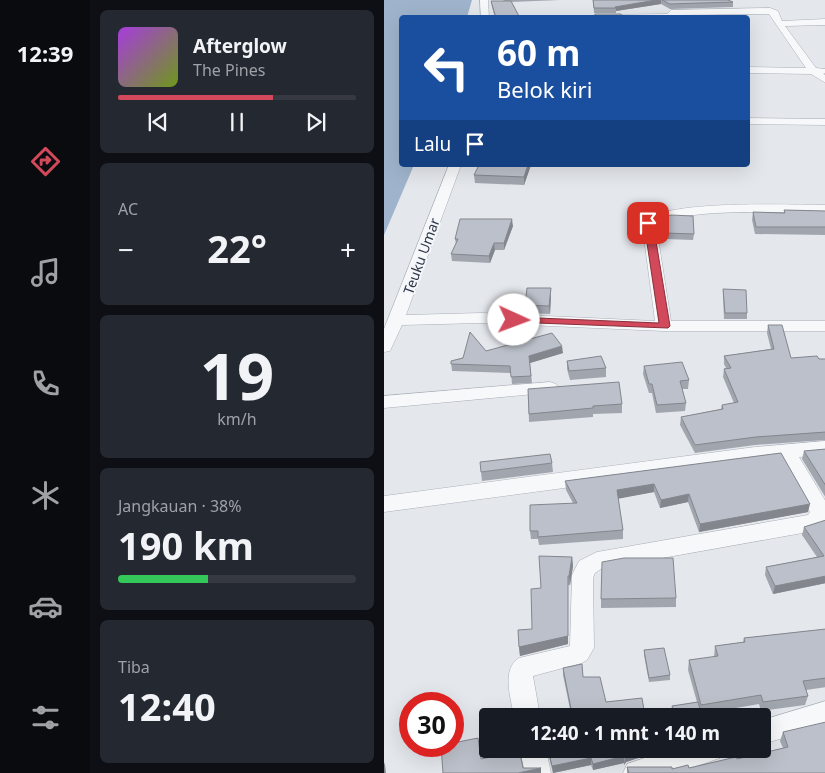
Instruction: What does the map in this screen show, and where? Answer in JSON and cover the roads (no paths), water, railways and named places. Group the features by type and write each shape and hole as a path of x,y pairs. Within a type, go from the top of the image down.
{"street":[{"path":"484,0 485,15"},
{"path":"640,15 772,12 779,24 805,56 813,70 825,80"},
{"path":"779,24 825,22"},
{"path":"750,70 825,70"},
{"path":"750,121 825,122"},
{"name":"Teuku Umar","path":"384,347 397,320 454,167"},
{"path":"664,326 648,223 651,220 659,216 714,210 825,209"},
{"path":"397,320 481,318 664,326 825,326"},
{"path":"384,402 568,387"},
{"path":"384,504 786,451 825,448"},
{"path":"526,708 520,677 523,669 528,666 574,656 582,648 582,578 584,570 588,565 597,561 808,524 818,518 821,513 786,451"},
{"path":"771,730 825,713"},
{"path":"535,758 538,773"},
{"path":"636,773 683,758"}],"water":[{"path":"384,0 472,0 468,15 399,15 399,167 413,167 384,235"}]}
